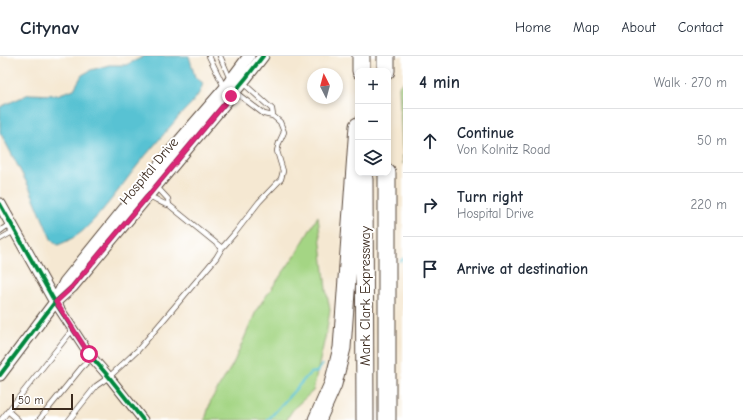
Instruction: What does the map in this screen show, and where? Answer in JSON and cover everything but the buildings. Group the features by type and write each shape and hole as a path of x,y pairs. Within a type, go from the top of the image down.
{"highway":[{"path":"362,56 362,68"},
{"path":"386,56 386,68"},
{"path":"317,420 333,384 342,348 357,140"},
{"name":"Mark Clark Expressway","path":"364,176 366,270 365,420"},
{"name":"Mark Clark Expressway","path":"387,176 387,420"}],"street":[{"name":"Hospital Drive","path":"1,371 56,302 72,287 147,197 234,87 249,56"},
{"name":"Hospital Drive","path":"56,302 65,282 180,140 234,87 262,56"},
{"path":"0,204 56,302 92,358 143,420"}],"lane":[{"path":"69,420 96,386 109,377 138,350 216,258 258,202 281,179 283,171 277,151 284,132 280,122 273,116 264,114 234,87 209,56"},
{"path":"220,56 234,87 272,109 273,116"},
{"path":"156,186 168,199 169,205"},
{"path":"147,197 153,197 162,204 169,205 222,248"},
{"path":"0,231 13,227"},
{"path":"0,239 13,227"},
{"path":"1,420 73,329"},
{"path":"40,420 82,367 92,358"},
{"path":"8,412 18,420"}],"green space":[{"path":"403,82 403,164 399,86"},
{"path":"318,216 326,289 330,310 313,391 294,408 286,420 205,420 211,400 233,364 257,309 296,254"}],"water":[{"path":"145,56 189,56 195,77 203,83 201,89 195,99 143,158 93,221 76,236 58,245 51,239 30,189 0,132 0,107 29,94 57,95 74,89 82,75 91,70 109,65 126,65"}],"waterway":[{"path":"268,420 310,373 317,372 322,365"}],"cycle path":[{"path":"0,375 55,302 72,287 263,56"},
{"path":"0,204 55,302 89,354 143,420"}],"route":[{"path":"89,354 56,302 72,287 231,96"}]}
